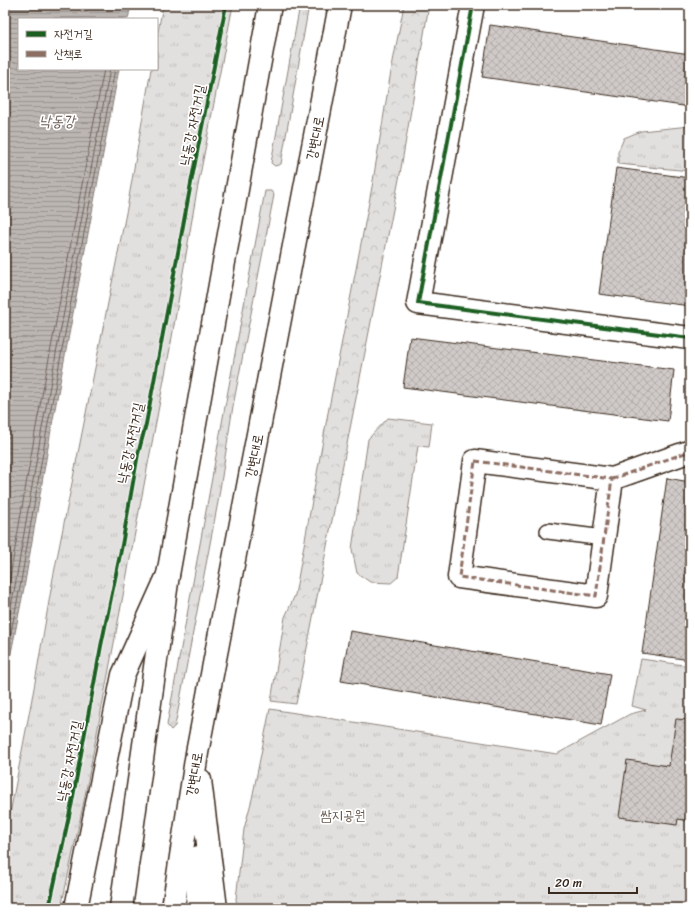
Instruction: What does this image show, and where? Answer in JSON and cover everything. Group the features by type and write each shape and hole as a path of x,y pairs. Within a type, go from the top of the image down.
{"main road":[{"path":"120,908 168,575 270,5"},
{"name":"강변대로","path":"173,908 197,754 340,5"},
{"path":"473,5 418,304 690,338"},
{"path":"612,479 596,596 459,577 475,461 612,479 690,452"},
{"path":"76,908 123,675 168,575"},
{"path":"197,754 199,872 197,908"},
{"path":"197,754 216,908"}],"lane":[{"path":"548,531 604,538"}],"green space":[{"path":"163,5 233,5 196,196 171,343 84,801 61,908 5,908 5,840 53,578 128,203 151,70 158,70 158,32"},
{"path":"300,5 309,5 281,164 275,166 271,163"},
{"path":"404,5 429,5 400,174 296,704 271,701 285,617 295,595 327,418 372,187 390,77"},
{"path":"690,126 690,171 618,164 618,152 624,138 641,131"},
{"path":"265,191 271,191 274,195 233,406 218,502 175,726 171,730 167,725"},
{"path":"388,418 432,423 429,447 418,446 398,577 391,583 370,582 357,573 352,549 368,439"},
{"name":"쌈지공원","path":"641,659 690,666 690,908 237,908 236,899 244,829 252,799 270,709 557,754 630,714 646,710 632,706"}],"water":[{"name":"낙동강","path":"5,5 131,5 128,18 18,18 18,70 119,70 51,430 24,588 5,683"}],"building":[{"path":"490,25 690,54 690,107 482,77"},
{"path":"616,168 690,178 690,306 599,294"},
{"path":"410,337 674,370 668,421 403,387"},
{"path":"667,478 690,482 690,660 642,653"},
{"path":"350,631 610,674 601,725 341,681"},
{"path":"676,719 690,720 690,821 678,819 677,825 619,817 627,760 669,766"}],"marked path":[{"path":"612,479 690,452"},
{"path":"475,461 612,479 596,596 459,577 475,461"}],"cycle path":[{"name":"낙동강 자전거길","path":"49,908 72,802 101,646 122,545 138,454 146,424 226,5"},
{"path":"473,5 418,303 690,338"}]}
